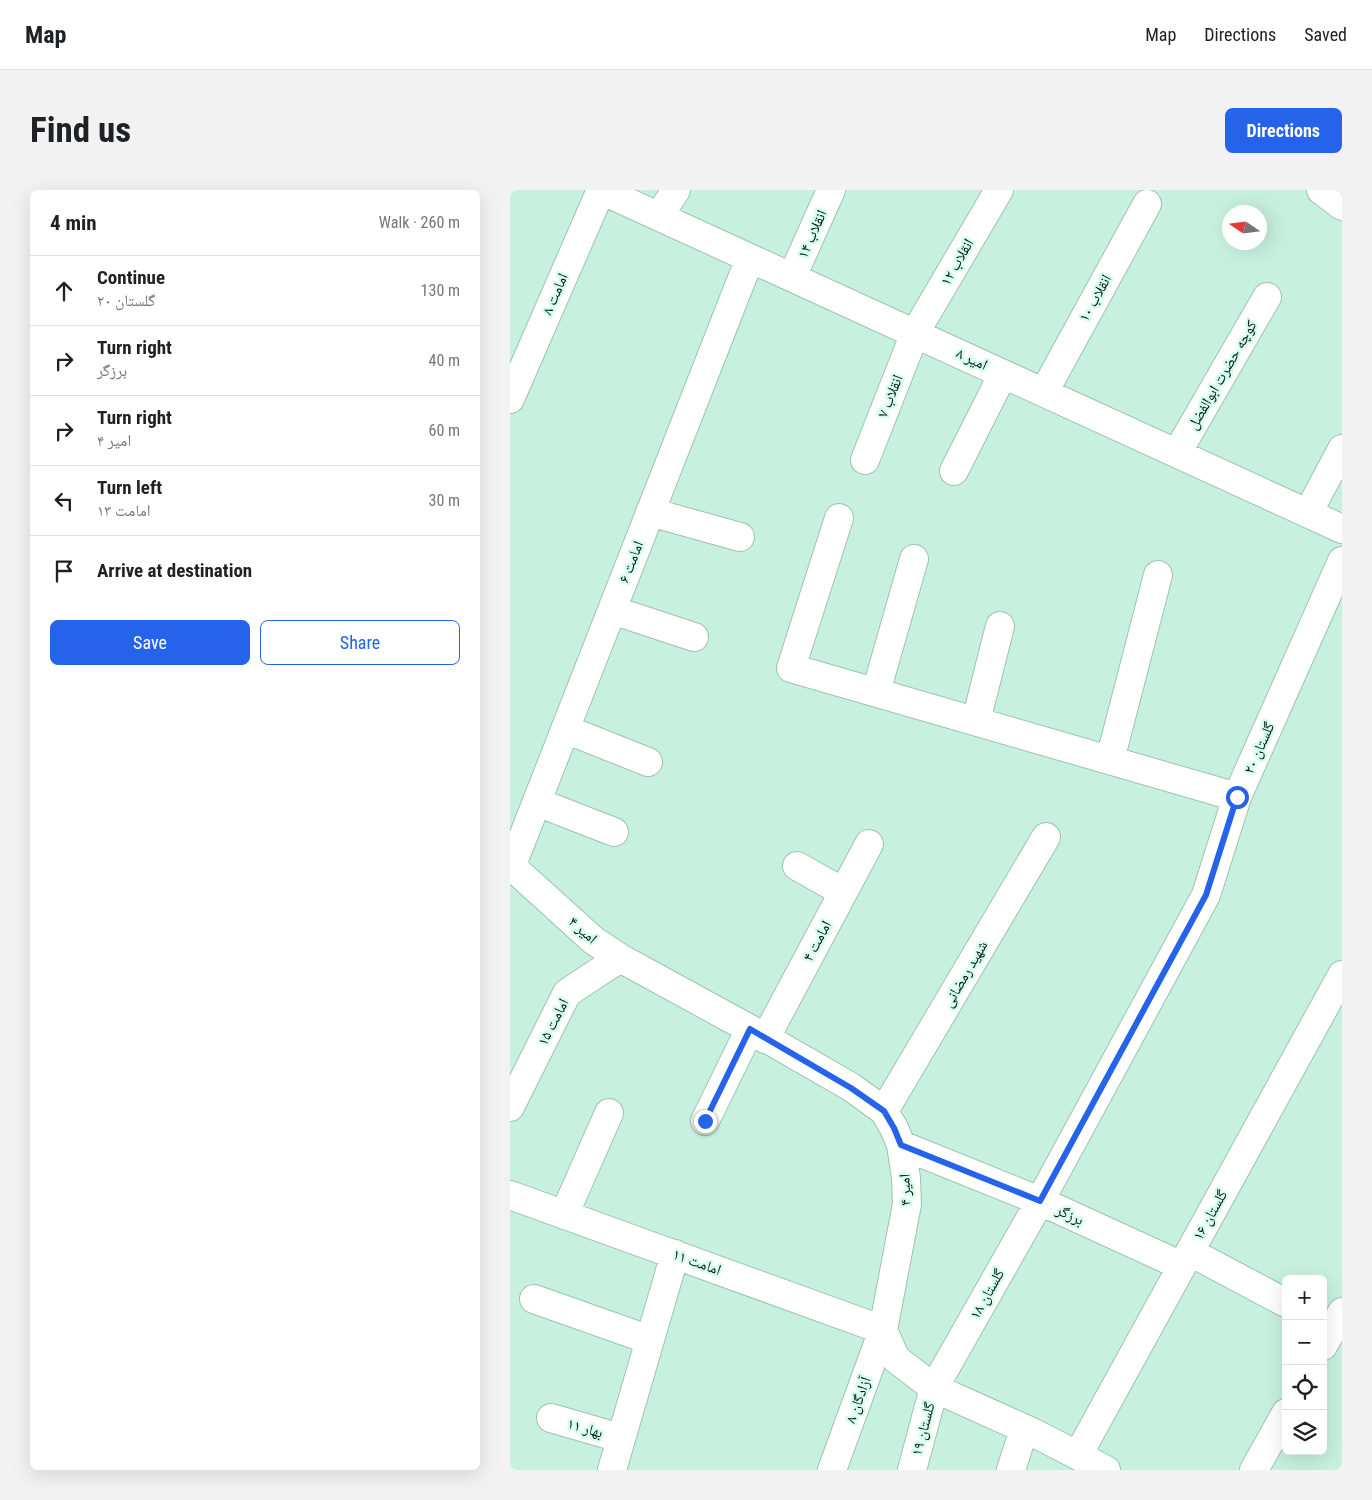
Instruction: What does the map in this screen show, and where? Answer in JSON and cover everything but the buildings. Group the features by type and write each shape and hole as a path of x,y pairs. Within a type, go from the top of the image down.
{"street":[{"name":"امیر ۸","path":"601,190 1342,529"},
{"name":"امامت ۸","path":"510,399 601,190"},
{"path":"660,216 676,190"},
{"name":"انقلاب ۱۴","path":"792,277 831,190"},
{"name":"انقلاب ۱۲","path":"915,333 998,190"},
{"path":"1321,190 1342,206"},
{"name":"انقلاب ۱۰","path":"1044,392 1147,204"},
{"name":"امامت ۶","path":"510,867 750,258"},
{"name":"کوچه حضرت ابوالفضل","path":"1177,454 1267,297"},
{"name":"انقلاب ۷","path":"865,460 915,333"},
{"path":"954,470 1003,374"},
{"path":"1308,513 1342,449"},
{"path":"650,512 740,537"},
{"path":"839,518 791,668 1237,797"},
{"path":"876,692 914,559"},
{"name":"گلستان ۲۰","path":"1040,1201 1206,895 1237,797 1342,561"},
{"path":"1110,760 1158,575"},
{"path":"612,610 694,637"},
{"path":"976,721 1000,626"},
{"path":"565,729 648,762"},
{"path":"537,802 614,832"},
{"name":"شهید رمضانی","path":"884,1111 1046,837"},
{"name":"امامت ۴","path":"705,1121 843,892 869,844"},
{"path":"797,866 843,892"},
{"name":"امیر ۴","path":"510,867 593,940 620,958 851,1088 884,1111 901,1145 906,1178 907,1204 883,1330"},
{"name":"امامت ۱۵","path":"510,1107 567,993 620,958"},
{"name":"گلستان ۱۶","path":"1078,1456 1342,975"},
{"path":"564,1215 609,1113"},
{"name":"برزگر","path":"901,1145 1186,1259 1282,1302"},
{"name":"امامت ۱۱","path":"510,1195 883,1330"},
{"name":"گلستان ۱۸","path":"934,1388 1040,1201"},
{"path":"612,1470 675,1254"},
{"path":"534,1300 650,1340"},
{"path":"883,1330 896,1360 934,1388 1024,1429 1106,1470"},
{"name":"آزادگان ۸","path":"832,1470 883,1330"},
{"name":"گلستان ۱۹","path":"912,1470 934,1388"},
{"name":"بهار ۱۱","path":"551,1418 620,1438"},
{"path":"1254,1470 1282,1420"},
{"path":"1011,1470 1024,1429"}],"route":[{"path":"705,1121 750,1029 764,1039 851,1088 884,1111 901,1145 1040,1201 1206,895 1237,797"}]}
